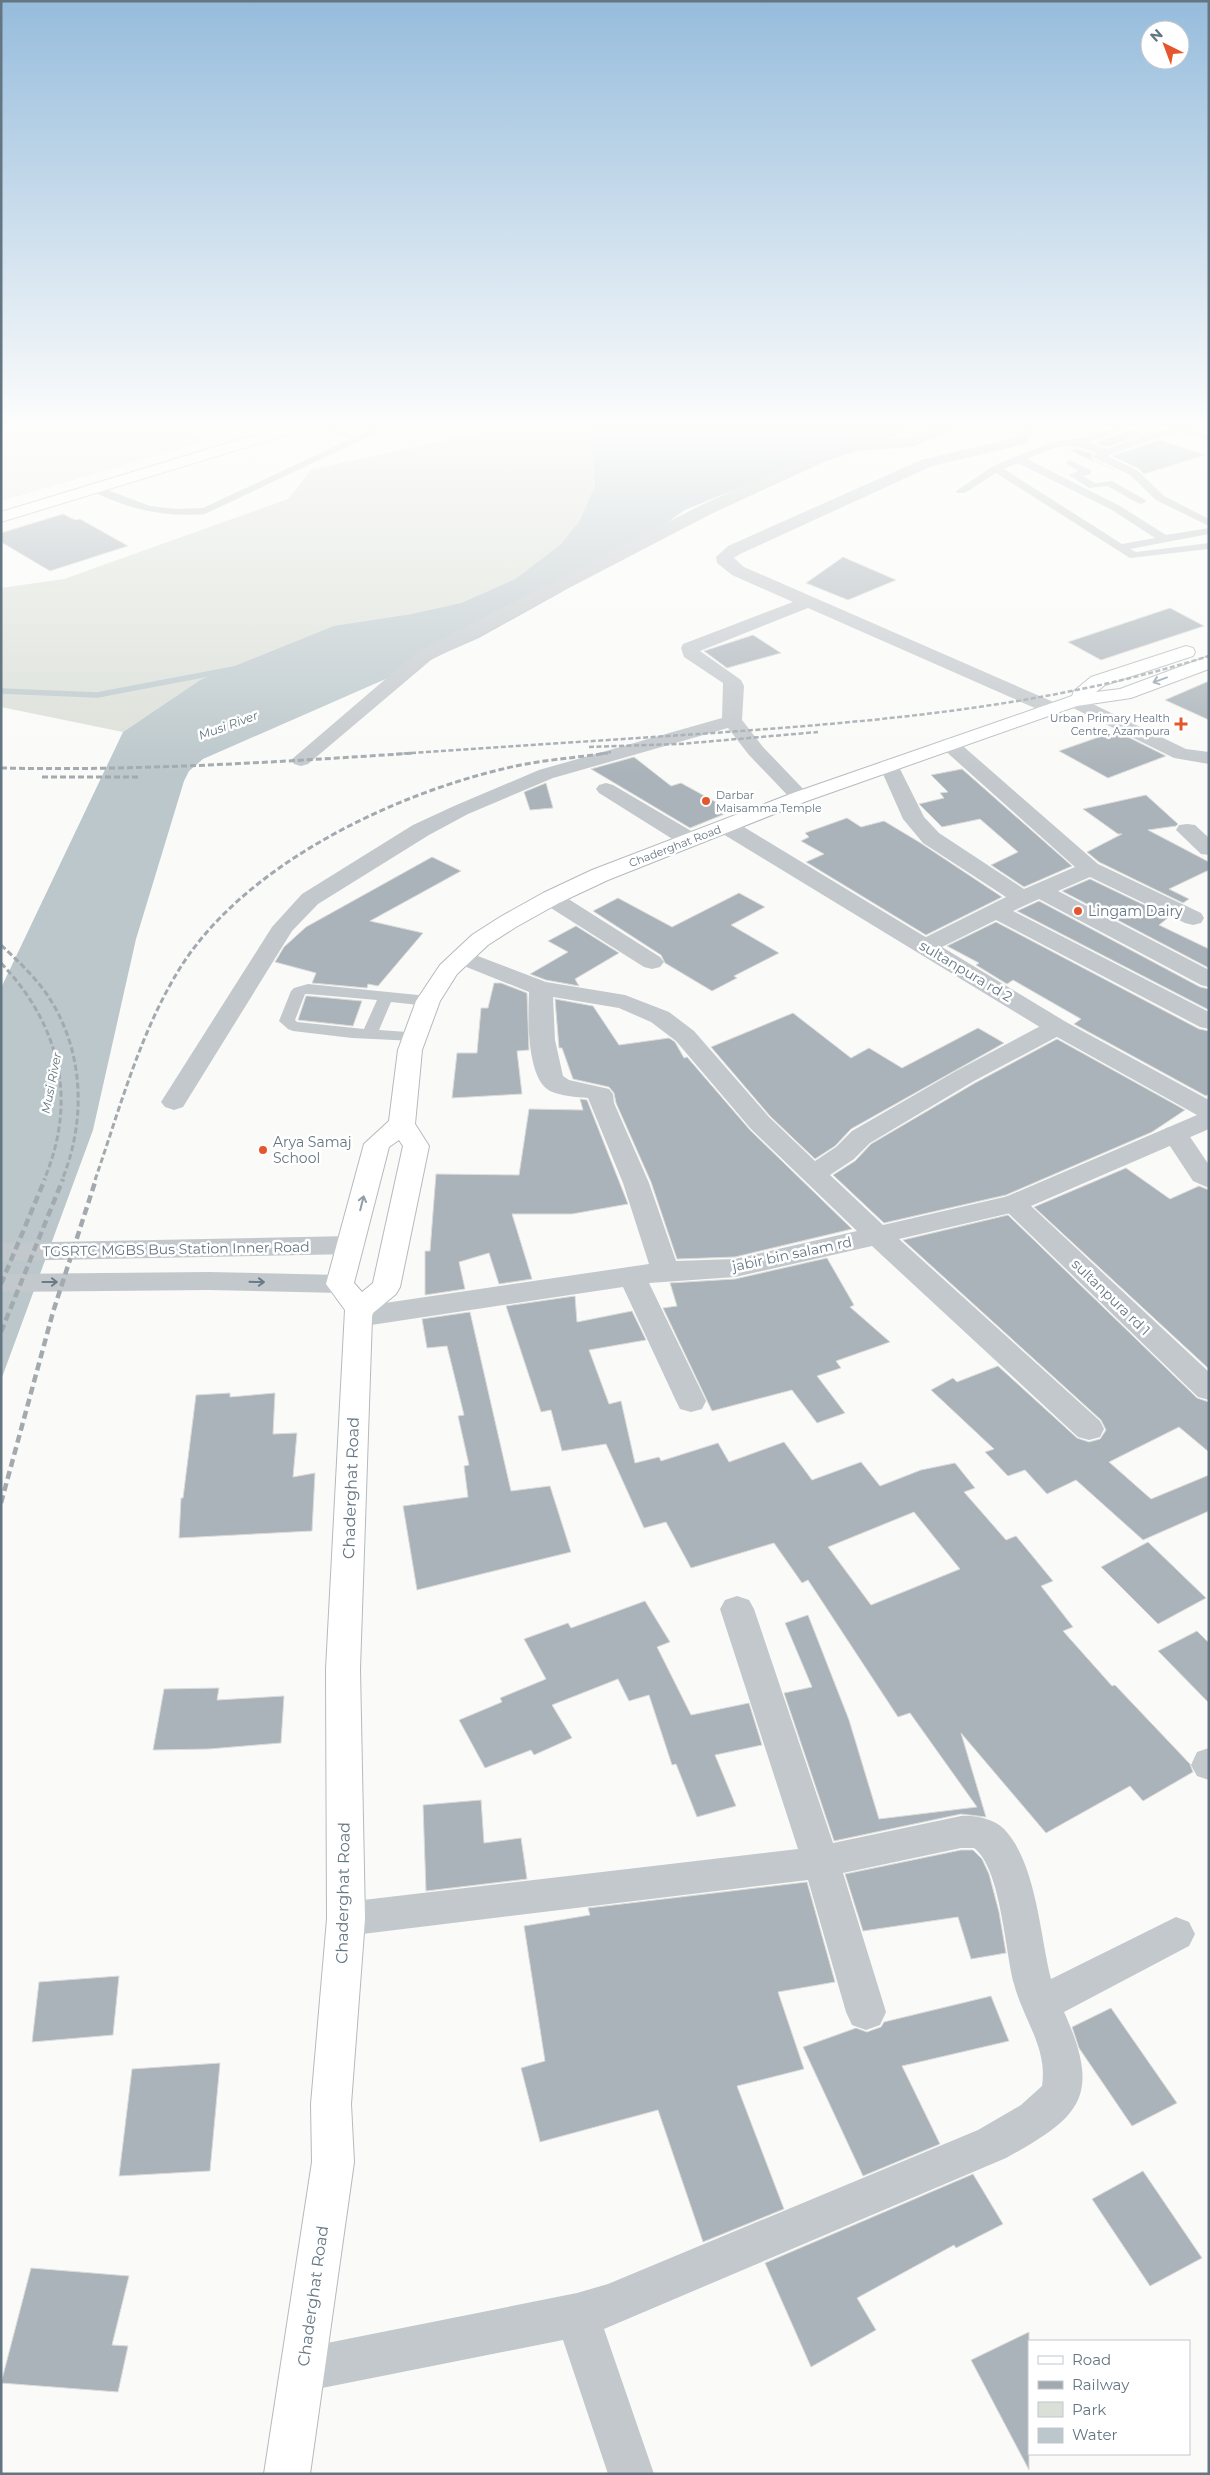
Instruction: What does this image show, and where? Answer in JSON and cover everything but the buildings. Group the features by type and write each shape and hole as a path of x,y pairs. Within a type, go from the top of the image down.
{"main road":[{"name":"Chaderghat Road","path":"1074,701 1098,681 1209,644"},
{"name":"Chaderghat Road","path":"287,2474 333,2162 332,2104 346,1920 343,1669 353,1303 352,1245 377,1144 402,1124 410,1050 428,1001 448,970 480,940 551,898 600,875 800,797 888,765 1074,701 1124,694 1209,662"},
{"path":"353,1303 386,1288 416,1146 402,1124"}],"street":[{"path":"301,760 424,656 641,544"},
{"path":"748,544 734,550 725,557 726,563 738,571 1052,708"},
{"path":"800,797 756,751 732,721 734,686 731,680 691,653 690,648 706,640 808,602"},
{"path":"1074,701 1181,754 1209,758"},
{"path":"174,1102 283,927 310,899 421,830 461,810 546,774 732,721"},
{"path":"950,744 1090,869 1193,918"},
{"path":"888,765 914,819 931,838 1031,894 1209,980"},
{"path":"606,789 690,840"},
{"name":"sultanpura rd 2","path":"726,826 1057,1027 1209,1111"},
{"path":"1187,830 1209,849"},
{"path":"926,946 1031,894 1090,869"},
{"path":"551,898 652,962"},
{"path":"996,911 1205,1014"},
{"path":"462,957 541,988 625,1002 660,1017 685,1036 760,1123 815,1173 877,1235 1089,1429"},
{"path":"541,988 540,1023 550,1075 557,1085 600,1094 601,1103 636,1182 665,1272"},
{"path":"815,1173 845,1152 861,1137 965,1076 1057,1027"},
{"name":"jabir bin salam rd","path":"353,1303 632,1277 665,1272 735,1268 1013,1204 1209,1119"},
{"path":"1175,1134 1202,1175 1209,1180"},
{"name":"sultanpura rd 1","path":"1013,1204 1209,1390"},
{"name":"TGSRTC MGBS Bus Station Inner Road","path":"1,1252 352,1245"},
{"path":"632,1277 691,1401"},
{"path":"1,1283 208,1281 353,1303"},
{"path":"737,1609 821,1862 866,2012"},
{"path":"302,2370 577,2316 608,2306 992,2144 1030,2123 1058,2098 1064,2074 1062,2057 1034,1987 1010,1874 993,1842 984,1834 972,1831 821,1862 346,1920"},
{"path":"1041,2004 1176,1934"},
{"path":"577,2316 631,2474"}],"lane":[{"path":"1115,544 1134,556 1209,546"},
{"path":"1121,547 1137,544"},
{"path":"415,1036 369,1034 293,1026 287,1021 299,991 308,989 428,1001"},
{"path":"369,1034 386,997"}],"green space":[{"path":"163,544 561,544 515,579 461,603 406,615 200,680 123,732 1,707 1,588 64,579"}],"water":[{"name":"Musi River","path":"561,544 638,544 560,593 479,638 203,759 189,771 184,781 136,939 93,1130 1,1380 1,988 123,732 200,680 334,626 406,615 461,603 515,579"}],"waterway":[{"path":"1,691 97,695 234,669"}],"railway":[{"path":"396,754 713,733 901,717 1025,700 1087,688 1209,656"},
{"path":"589,747 680,744 818,732"},
{"path":"603,754 611,752"},
{"path":"1,768 157,767 415,753"},
{"path":"603,754 608,753"},
{"path":"95,1180 131,1074 164,997 177,973 204,935 239,900 278,869 322,841 368,817 415,797 462,780 519,765 603,754"},
{"path":"42,777 140,777"},
{"path":"1,945 19,962 46,993 59,1014 74,1060 78,1084 78,1109 70,1157 62,1180"},
{"path":"1,963 21,987 37,1012 49,1038 57,1065 61,1093 60,1121 54,1150 44,1180"},
{"path":"1,1284 45,1179"},
{"path":"1,1332 63,1179"},
{"path":"1,1503 53,1312 96,1179"}],"place":[{"name":"Urban Primary Health Centre, Azampura","path":"1181,724"},
{"name":"Darbar Maisamma Temple","path":"706,801"},
{"name":"Lingam Dairy","path":"1078,911"},
{"name":"Arya Samaj School","path":"263,1150"}]}
